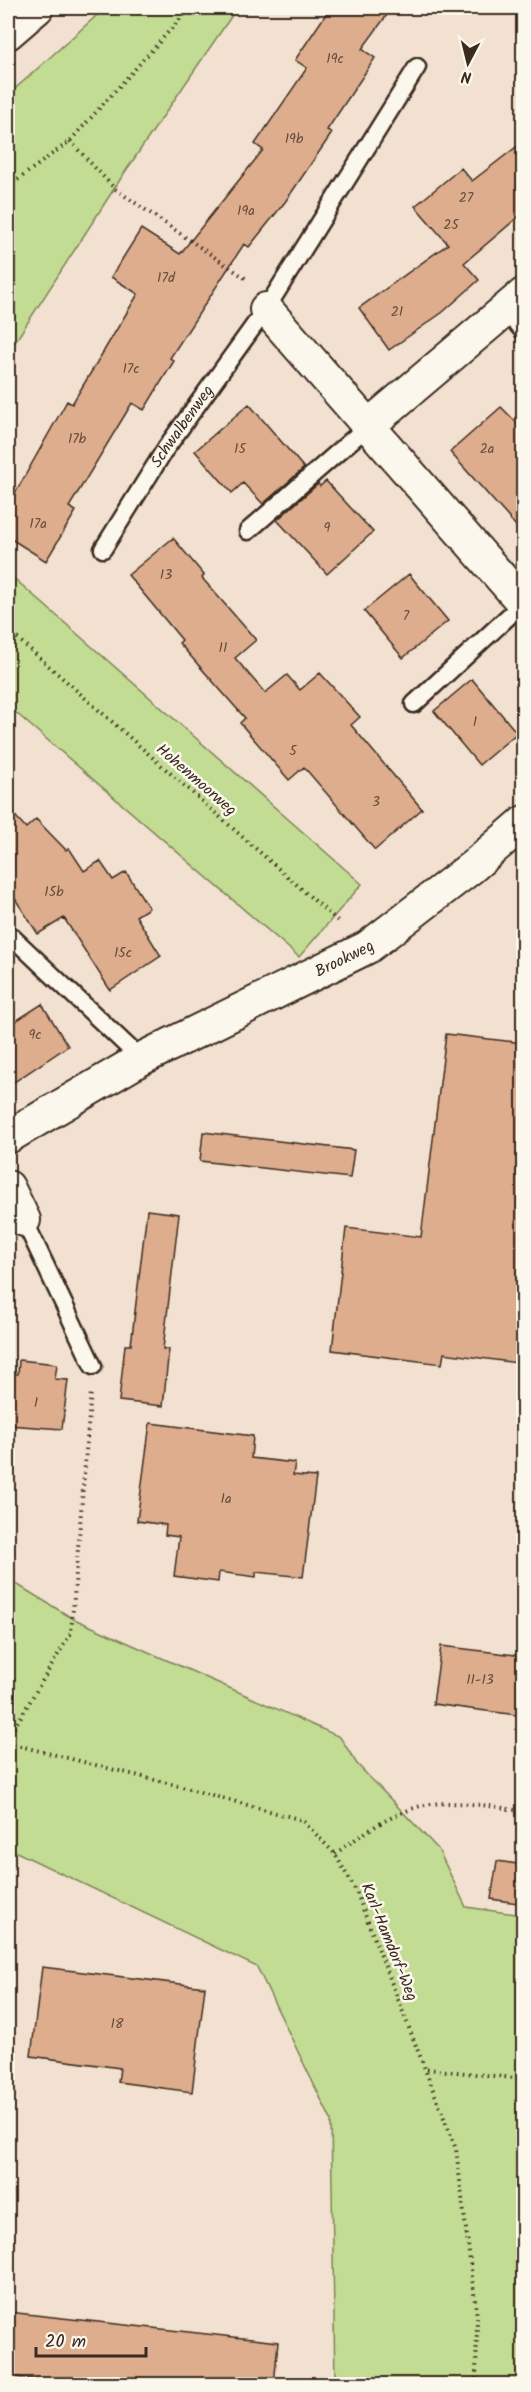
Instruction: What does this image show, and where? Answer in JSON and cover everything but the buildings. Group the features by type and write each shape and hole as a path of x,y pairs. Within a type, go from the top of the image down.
{"street":[{"path":"8,33 38,8"},
{"path":"270,303 368,426 523,604"},
{"path":"368,426 517,312"},
{"name":"Brookweg","path":"8,1137 141,1059 368,947 472,867 524,822"},
{"path":"8,1187 24,1220"}],"lane":[{"name":"Schwalbenweg","path":"104,549 166,448 270,303 417,67"},
{"path":"248,531 368,426"},
{"path":"414,704 523,604"},
{"path":"8,933 141,1059"},
{"path":"24,1220 93,1366"}],"path":[{"path":"8,187 70,141 190,8"},
{"path":"70,141 115,189 270,303"},
{"name":"Hohenmoorweg","path":"8,630 368,947"},
{"path":"8,1738 71,1633 93,1366"},
{"name":"Karl-Hamdorf-Weg","path":"8,1743 302,1820 336,1854 356,1892 428,2069 456,2149 477,2317 476,2385"},
{"path":"336,1854 372,1826 422,1805 448,1804 524,1812"},
{"path":"428,2069 524,2079"}],"green space":[{"path":"105,8 237,8 123,175 8,353 8,95"},
{"path":"8,573 362,884 299,957 8,706"},
{"path":"8,1579 72,1618 340,1737 357,1764 438,1849 466,1907 523,1915 523,2384 335,2384 331,2120 257,1967 8,1848"}]}
